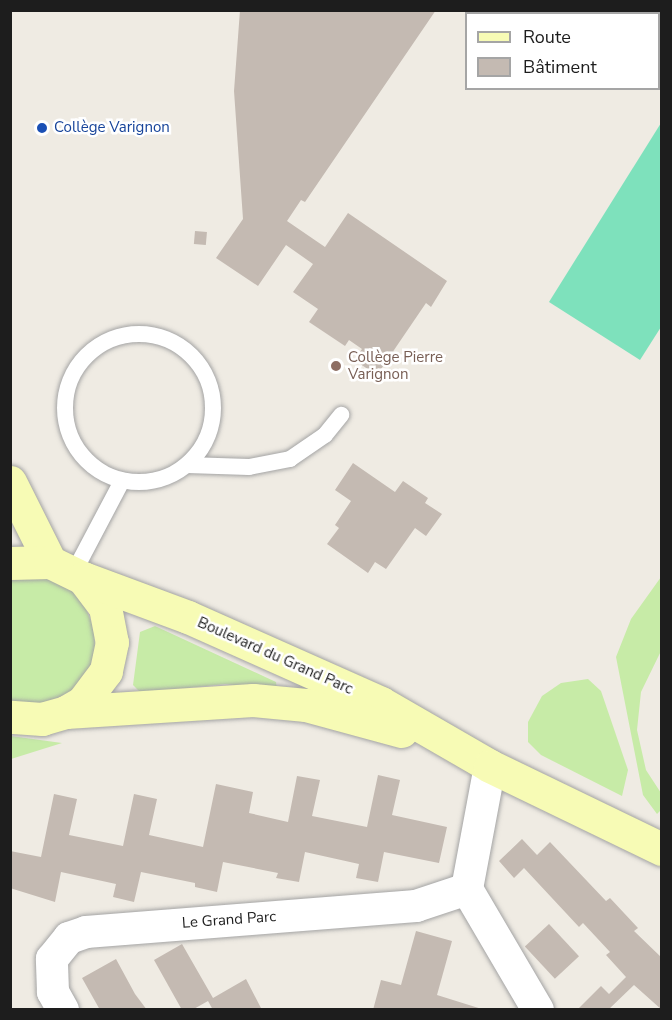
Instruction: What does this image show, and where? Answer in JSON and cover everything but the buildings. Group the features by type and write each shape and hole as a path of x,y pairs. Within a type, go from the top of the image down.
{"street":[{"path":"10,482 69,571 105,607 111,651 96,688 66,712"},
{"path":"10,563 69,571"},
{"name":"Boulevard du Grand Parc","path":"69,571 188,617 381,703 490,766 662,849"},
{"name":"Boulevard du Grand Parc","path":"10,717 42,719 66,712 221,700 279,702 351,716 460,750"},
{"path":"490,766 467,889 538,1010"},
{"name":"Le Grand Parc","path":"63,1010 53,992 52,959 69,938 86,932 416,906 467,889"}],"lane":[{"path":"147,334 171,341 190,355 205,375 212,399 211,423 203,446 188,465 156,481 122,481 99,471 81,454 69,433 64,408 68,383 81,362 99,345 122,336 147,334"},
{"path":"188,465 249,467 290,459 325,435 341,415"},
{"path":"69,571 122,481"}],"green space":[{"path":"661,123 661,327 640,360 549,302"},
{"path":"32,576 54,580 73,592 86,609 94,629 95,650 89,670 77,688 40,707 11,705 10,578"},
{"path":"661,577 661,651 641,692 637,730 646,770 661,793 661,810 657,814 643,795 616,657 631,619"},
{"path":"155,626 276,682 277,690 225,684 141,693 133,685 140,632"},
{"path":"588,679 601,691 628,770 622,796 541,755 528,742 528,722 542,696 561,683"},
{"path":"10,736 18,737 62,743 11,759"}],"place":[{"name":"Collège Varignon","path":"42,128"},
{"name":"Collège Pierre Varignon","path":"336,366"}]}
